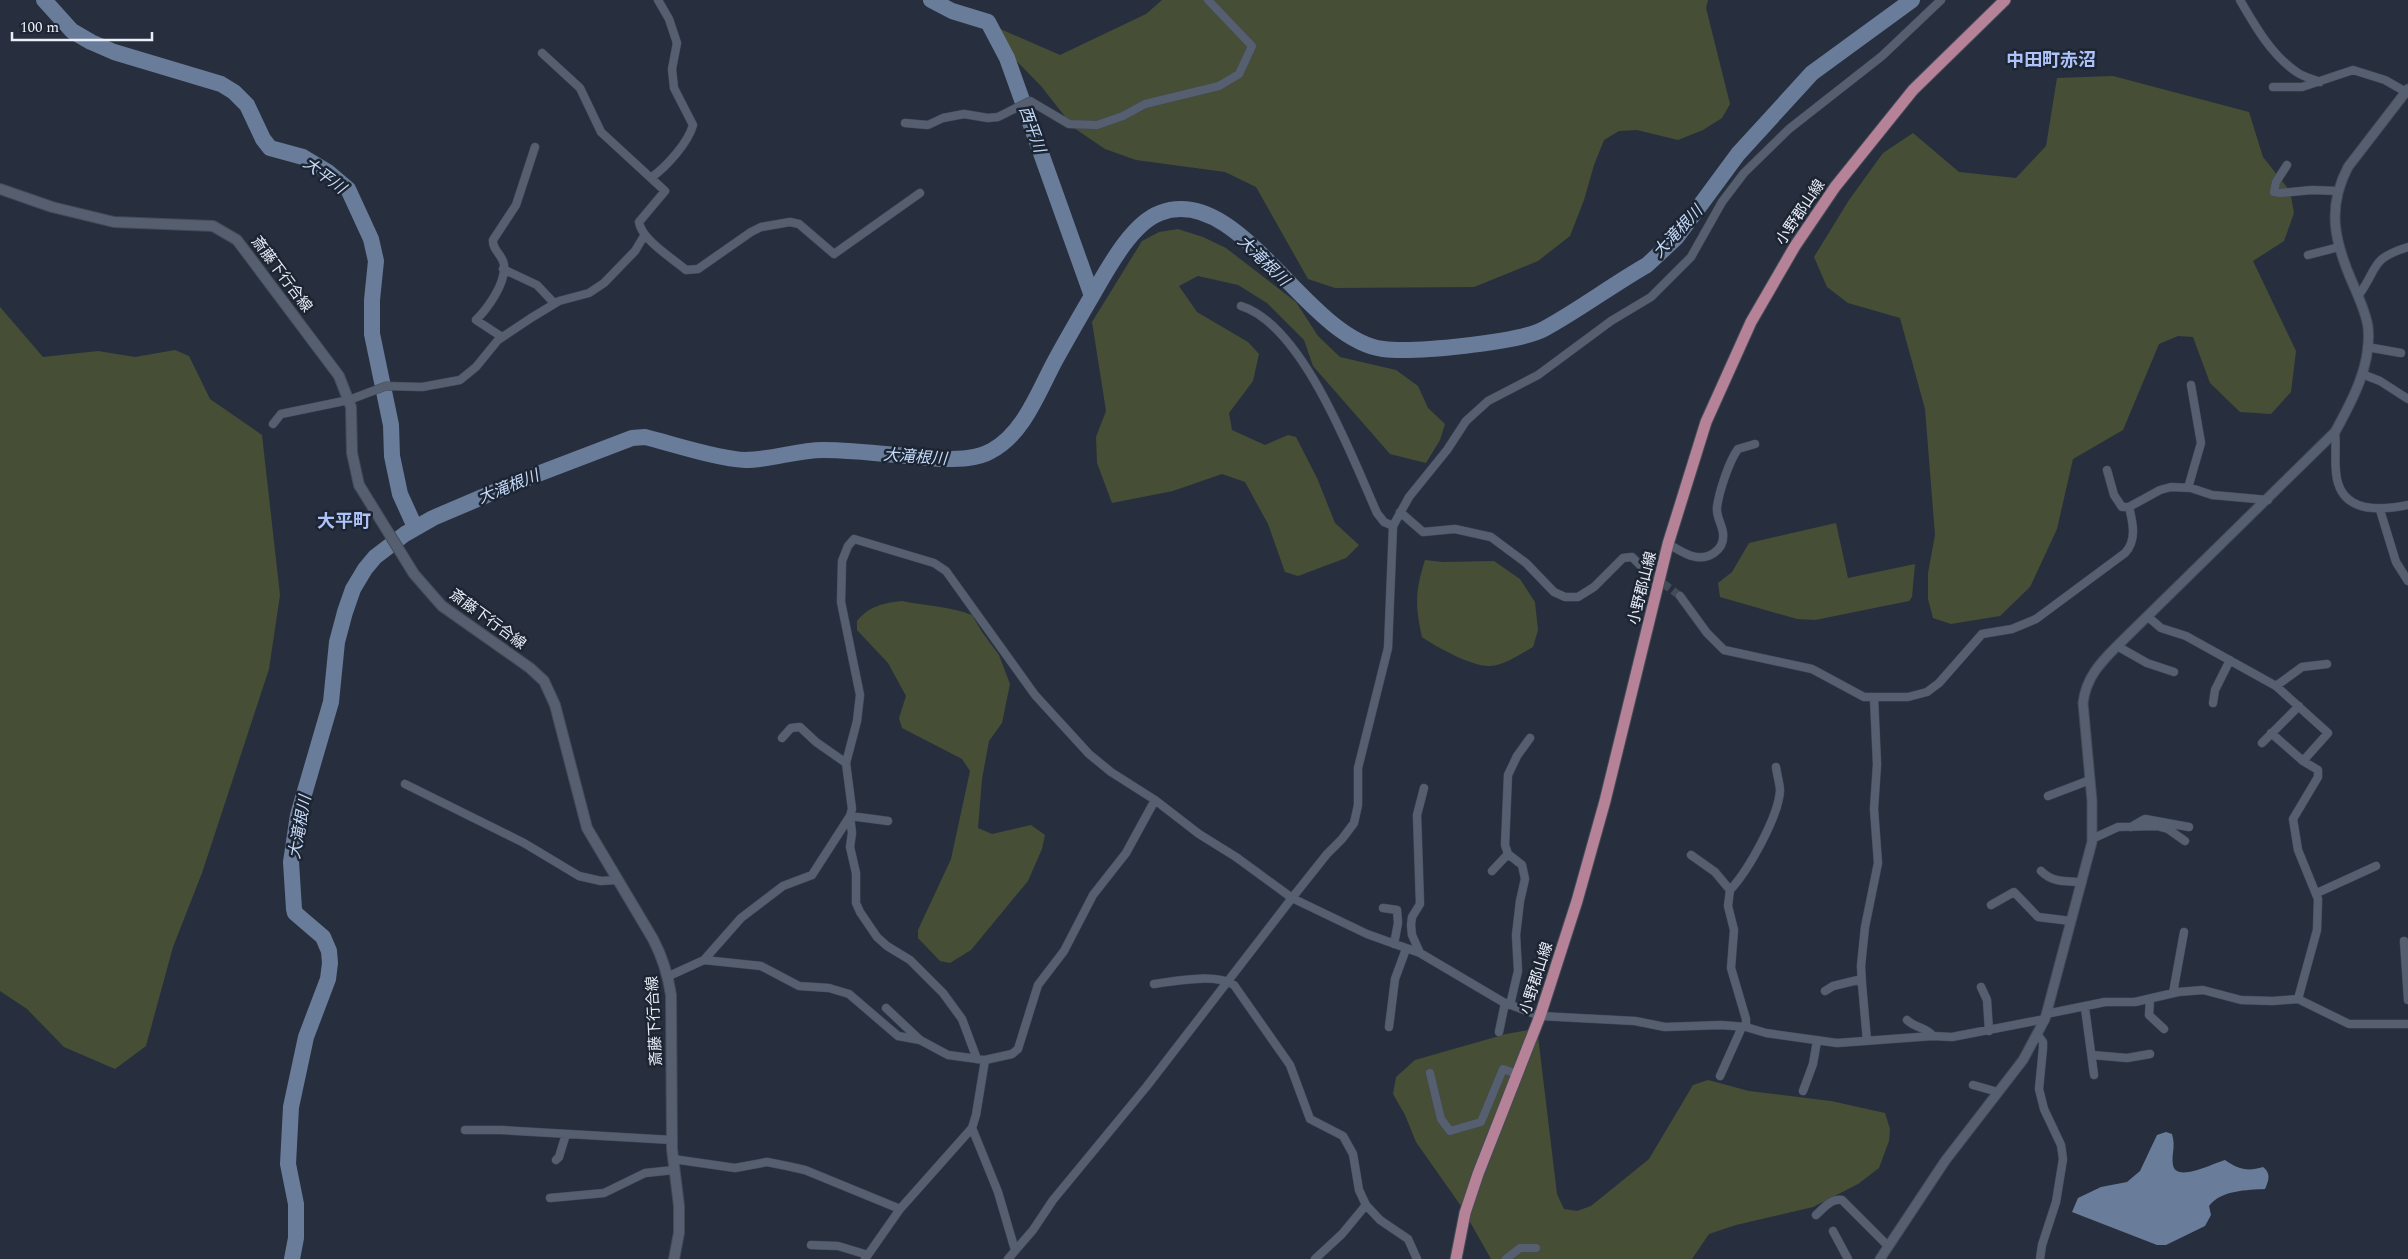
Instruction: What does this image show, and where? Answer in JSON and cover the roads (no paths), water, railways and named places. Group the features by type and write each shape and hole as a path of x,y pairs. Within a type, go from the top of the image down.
{"main road":[{"name":"小野郡山線","path":"1456,1259 1466,1213 1478,1174 1540,1016 1605,801 1668,544 1706,422 1752,322 1795,246 1835,187 1913,90 2005,0"},
{"name":"斎藤下行合線","path":"0,188 52,207 114,222 203,225 220,229 244,246 334,368 350,400 351,446 356,476 379,520 412,569 442,606 530,668 544,681 555,704 587,828 663,957 669,976 671,995 672,1140 679,1206 678,1258"}],"street":[{"path":"652,177 677,150 691,132 693,125 674,88 672,69 676,43 668,19 658,0"},
{"path":"905,123 928,125 943,118 964,114 988,118 998,117 1030,101 1069,124 1097,125 1123,116 1145,104 1219,86 1239,74 1252,46 1208,0"},
{"path":"1008,1259 1033,1230 1053,1200 1147,1086 1326,854 1342,840 1354,823 1358,805 1358,768 1388,648 1393,526 1400,512 1470,417 1501,392 1538,375 1610,320 1651,298 1691,257 1722,202 1748,168 1790,129 1882,56 1941,0"},
{"path":"2240,0 2270,46 2286,63 2298,74 2320,82"},
{"path":"542,53 580,88 601,132 665,191 639,222 644,236 686,270 698,269 751,232 762,227 790,222 799,224 834,254 920,193"},
{"path":"1880,1259 1946,1161 2038,1035 2046,1017 2092,839 2084,693 2093,672 2147,616 2268,500 2335,432 2362,374 2367,348 2368,328 2339,247 2334,216 2338,191 2348,167 2407,91 2385,80 2353,70 2302,87 2273,87"},
{"path":"502,337 476,320 485,310 499,284 504,264 494,248 493,240 516,205 535,147"},
{"path":"2286,165 2276,182 2274,192 2338,191"},
{"path":"273,424 281,414 350,400 386,386 422,388 460,380 476,367 502,337 554,303 589,294 604,283 635,251 644,236"},
{"path":"2308,255 2339,247"},
{"path":"2358,296 2366,285 2375,265 2383,257 2408,247"},
{"path":"503,269 536,285 554,303"},
{"path":"1241,306 1269,321 1286,339 1319,391 1349,448 1377,513 1384,522 1393,526"},
{"path":"2367,348 2401,353"},
{"path":"2362,374 2380,381 2408,399"},
{"path":"2188,488 2201,443 2191,385"},
{"path":"2335,432 2336,474 2340,489 2354,502 2380,510 2408,505"},
{"path":"1668,544 1693,557 1707,557 1721,547 1723,535 1717,508 1722,489 1735,453 1741,447 1755,444"},
{"path":"2107,470 2118,503 2122,507 2129,507 2166,487 2188,488 2212,495 2268,500"},
{"path":"1680,596 1707,633 1724,650 1812,669 1864,697 1908,697 1927,692 1939,683 1982,634 2020,627 2053,609 2128,550 2133,534 2129,507"},
{"path":"2380,510 2396,562 2404,571 2408,581"},
{"path":"1400,512 1423,532 1455,529 1491,537 1526,563 1554,592 1565,597 1578,597 1594,587 1623,558 1632,557 1644,569"},
{"path":"669,976 704,960 740,918 783,886 812,876 850,816 852,809 846,763 857,721 860,695 841,602 842,561 848,546 854,539 934,563 946,571 1035,695 1070,734 1111,772 1155,800 1199,834 1292,898 1394,944 1420,953 1507,1004 1540,1016 1635,1021 1665,1027 1720,1025 1744,1027 1837,1043 1933,1036 1952,1037 1989,1031 2105,1002 2150,1000 2173,993 2203,990 2241,1000 2298,1000 2349,1024 2408,1024"},
{"path":"2147,616 2161,628 2186,636 2276,686 2299,706 2328,733 2303,761"},
{"path":"2117,646 2146,663 2174,672"},
{"path":"2212,703 2215,690 2230,660"},
{"path":"2276,686 2302,667 2327,664"},
{"path":"1867,1041 1861,966 1865,927 1878,863 1874,809 1877,764 1874,698"},
{"path":"2262,742 2299,706"},
{"path":"782,738 791,728 795,726 800,727 816,742 846,763"},
{"path":"2271,733 2303,761 2318,770 2318,777 2298,807 2293,823 2298,850 2317,893 2319,915 2317,930 2298,1000"},
{"path":"1499,1032 1518,971 1516,935 1525,879 1522,866 1508,854 1505,845 1508,775 1517,756 1530,738"},
{"path":"1720,1076 1744,1027 1746,1019 1731,968 1734,930 1728,906 1730,890 1738,881 1760,845 1774,811 1780,789 1776,767"},
{"path":"2048,796 2090,780"},
{"path":"405,784 524,843 579,876 601,881 617,880"},
{"path":"1420,953 1412,936 1411,925 1412,918 1420,904 1417,815 1424,788"},
{"path":"886,1008 920,1040 948,1055 981,1059 1012,1054 1018,1049 1038,985 1064,951 1093,896 1126,853 1155,800"},
{"path":"850,816 888,821"},
{"path":"811,1245 826,1244 867,1257 900,1209 972,1128 976,1115 981,1059 962,1019 943,994 910,960 877,937 856,903 856,873 850,847 852,833 850,816"},
{"path":"2131,827 2145,820 2189,827"},
{"path":"2092,839 2118,826 2157,826 2177,834 2185,841"},
{"path":"1492,871 1508,854"},
{"path":"1691,855 1715,872 1730,890"},
{"path":"2317,893 2376,866"},
{"path":"2041,871 2049,879 2056,881 2082,882"},
{"path":"1991,904 2014,892 2038,917 2071,921"},
{"path":"1383,908 1397,910 1398,923 1394,944"},
{"path":"2173,993 2184,932"},
{"path":"2404,941 2408,1000"},
{"path":"1389,1027 1395,979 1406,948"},
{"path":"704,960 761,966 800,986 828,988 849,994 898,1036 920,1040"},
{"path":"1154,984 1194,979 1227,980 1242,994 1290,1065 1310,1119 1342,1136 1353,1154 1359,1190 1366,1205 1380,1220 1408,1239 1417,1259"},
{"path":"1825,992 1833,986 1858,980 1862,984"},
{"path":"1981,987 1987,1000 1989,1031"},
{"path":"2150,1000 2149,1015 2164,1029"},
{"path":"2085,1008 2094,1075"},
{"path":"1906,1020 1911,1025 1929,1030 1933,1036"},
{"path":"2038,1035 2044,1048 2039,1089 2041,1099 2061,1145 2063,1159 2058,1194 2042,1245 2040,1259"},
{"path":"1803,1091 1817,1041"},
{"path":"2092,1055 2127,1058 2150,1054"},
{"path":"1430,1073 1441,1119 1450,1131 1481,1122 1503,1069 1517,1074"},
{"path":"1973,1085 1998,1092"},
{"path":"972,1128 998,1192 1015,1250"},
{"path":"465,1130 672,1140"},
{"path":"556,1160 559,1157 566,1134"},
{"path":"673,1159 735,1168 767,1162 787,1166 805,1170 900,1209"},
{"path":"550,1198 604,1193 645,1174 674,1170"},
{"path":"1816,1215 1830,1202 1836,1199 1842,1200 1888,1246"},
{"path":"1314,1259 1342,1234 1366,1205"},
{"path":"1833,1231 1848,1259"},
{"path":"1506,1259 1520,1248 1536,1248"}],"water":[{"path":"2166,1132 2172,1134 2174,1143 2173,1165 2176,1170 2188,1172 2225,1160 2243,1169 2263,1167 2268,1177 2265,1189 2235,1192 2220,1197 2209,1206 2211,1215 2205,1226 2166,1245 2157,1245 2072,1212 2078,1198 2101,1187 2127,1182 2140,1171 2157,1135"}],"waterway":[{"name":"大平川","path":"44,0 72,31 91,42 114,52 221,84 234,92 247,105 263,139 270,148 303,157 328,172 348,189 371,239 376,261 372,300 372,334 391,425 392,456 400,494 415,527"},
{"name":"西平川","path":"931,0 952,11 988,22 1007,58 1092,296"},
{"name":"大滝根川","path":"292,1259 296,1238 296,1204 288,1164 291,1107 306,1037 328,979 330,963 329,951 323,937 295,913 291,862 298,815 331,702 337,642 345,612 353,589 375,557 405,534 433,518 522,480 632,438 645,437 709,454 745,460 823,450 944,459 968,458 986,454 1003,443 1022,423 1068,337 1119,251 1138,228 1160,213 1189,210 1218,220 1245,240 1327,319 1355,339 1383,349 1417,350 1465,346 1490,343 1531,334 1557,322 1647,265 1676,238 1738,154 1812,73 1912,0"}],"tunnel":[{"path":"1644,569 1680,596"}],"district":[{"name":"中田町赤沼","path":"2051,60"},
{"name":"大平町","path":"344,521"}]}
